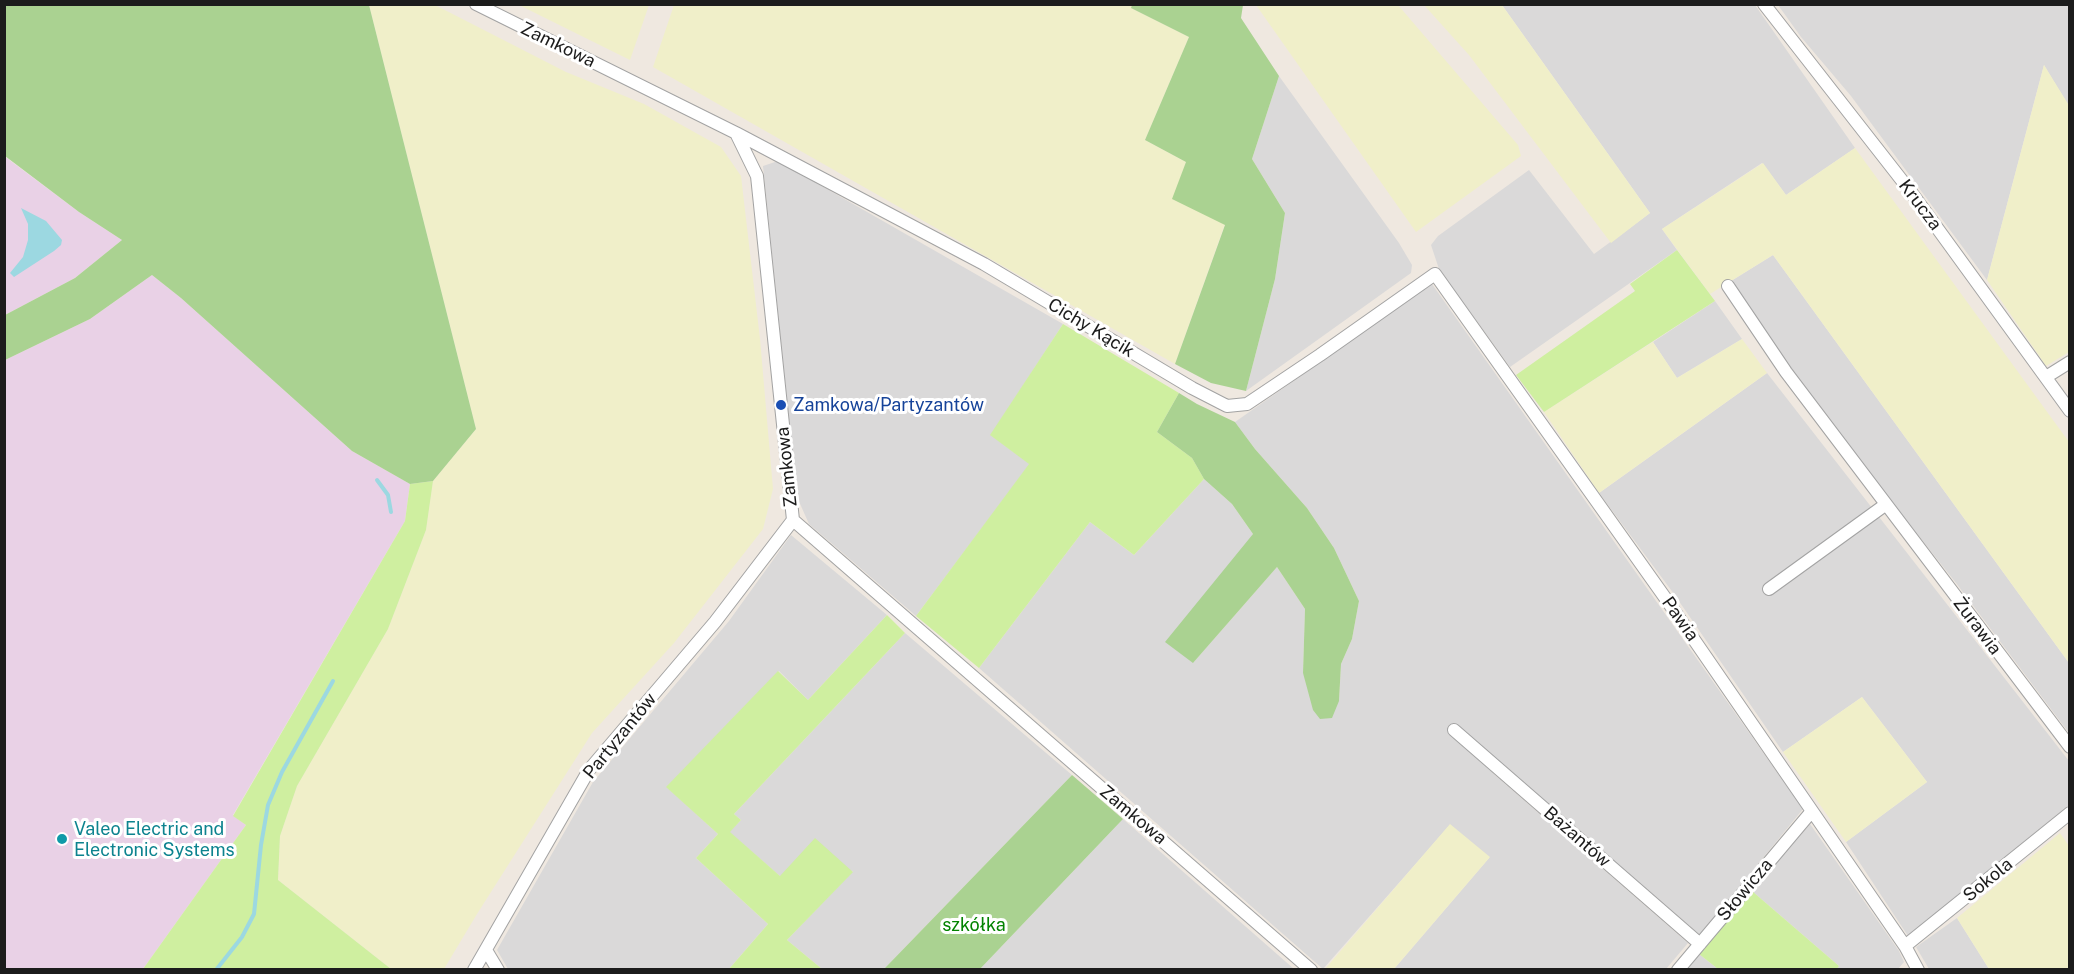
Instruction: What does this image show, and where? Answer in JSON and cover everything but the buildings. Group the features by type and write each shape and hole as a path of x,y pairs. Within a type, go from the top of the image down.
{"street":[{"name":"Zamkowa","path":"476,4 736,133 757,176 793,520 1311,969"},
{"name":"Krucza","path":"1764,4 1911,192 2070,411"},
{"name":"Cichy Kącik","path":"736,133 984,264 1192,388 1227,406 1247,404 1435,274"},
{"name":"Pawia","path":"1435,274 1666,599 1905,946 1913,967"},
{"name":"Żurawia","path":"1728,286 1786,372 2070,747"},
{"path":"2046,376 2070,362"},
{"path":"1769,589 1885,505"},
{"name":"Partyzantów","path":"474,969 589,771 715,622 793,520"},
{"name":"Bażantów","path":"1454,730 1700,944"},
{"name":"Słowicza","path":"1678,969 1812,811"},
{"name":"Sokola","path":"1905,946 2070,813"},
{"path":"486,950 498,969"}],"shaded area":[{"path":"1502,5 1755,5 1855,148 1786,195 1762,163 1662,229 1677,250 1510,367 1439,269 1431,245 1438,236 1529,170 1594,254 1650,213"},
{"path":"1778,5 2069,5 2069,107 2044,65 1987,280 1851,96 1801,37"},
{"path":"1279,76 1399,243 1412,265 1411,273 1246,391 1275,279 1285,213 1252,159"},
{"path":"4,156 79,212 122,240 75,278 5,315"},
{"path":"778,161 1063,324 991,435 1030,464 916,616 809,524 797,497 763,166"},
{"path":"1773,255 2069,663 2069,733 1956,583 1853,453 1731,281"},
{"path":"152,275 181,298 352,451 410,484 405,521 233,815 246,825 143,969 5,970 5,360 90,319"},
{"path":"1432,284 1803,809 1700,935 1454,723 1448,730 1495,775 1688,943 1666,969 1394,969 1489,858 1450,825 1323,969 979,668 1090,522 1134,555 1204,479 1232,504 1253,534 1193,663 1277,567 1305,609 1303,673 1339,701 1341,664 1352,639 1359,601 1334,548 1307,508 1255,449 1235,422"},
{"path":"1715,301 1742,339 1677,378 1653,342"},
{"path":"1767,373 2069,761 2069,805 1908,936 1846,842 1927,782 1862,697 1783,752 1674,594 1599,493"},
{"path":"791,535 887,615 808,700 779,671 667,787 718,834 696,858 768,924 729,969 508,969 497,950 593,782 729,621"},
{"path":"905,633 1072,775 884,969 822,969 787,940 853,871 781,877 729,832 741,820 734,814"},
{"path":"1123,819 1294,969 980,969"},
{"path":"1810,824 1899,951 1904,962 1898,969 1836,969 1839,966 1752,891"},
{"path":"1957,918 1989,969 1929,969 1916,947"},
{"path":"1699,954 1718,969 1686,970"}],"green space":[{"path":"5,4 369,5 476,429 433,481 410,484 352,451 181,298 152,275 90,319 5,360 5,315 75,278 122,240 79,212 5,156"},
{"path":"369,5 435,5 566,72 644,104 721,147 741,176 760,339 773,489 763,529 674,643 592,733 444,969 391,969 278,880 280,836 297,786 388,629 426,530 433,481 476,429"},
{"path":"519,5 649,5 630,60"},
{"path":"674,5 1132,5 1131,8 1189,37 1145,140 1186,162 1173,199 1225,224 1175,364 653,67"},
{"path":"1132,5 1243,5 1241,18 1279,76 1252,159 1285,213 1275,279 1246,391 1211,383 1175,364 1225,225 1172,199 1186,162 1145,140 1189,37 1131,8"},
{"path":"1256,5 1398,5 1518,145 1521,156 1416,232"},
{"path":"1424,5 1502,5 1650,213 1611,243 1469,55"},
{"path":"2044,65 2070,107 2069,352 2046,366 1987,280"},
{"path":"1855,148 2069,442 2069,663 1773,255 1710,294 1662,229 1763,163 1786,195"},
{"path":"1677,250 1715,301 1544,412 1516,375 1635,291 1630,284"},
{"path":"1063,324 1179,393 1157,432 1192,458 1204,479 1134,555 1090,522 979,668 916,616 1029,464 990,435"},
{"path":"1742,339 1767,373 1599,493 1544,412 1653,342 1677,378"},
{"path":"1179,393 1235,422 1255,449 1307,508 1334,548 1359,601 1352,639 1341,664 1339,701 1332,718 1320,719 1313,710 1303,673 1305,609 1277,567 1193,663 1165,642 1253,534 1232,504 1204,479 1192,458 1157,432"},
{"path":"433,481 426,530 388,629 297,786 280,836 278,880 391,969 143,969 246,825 233,816 405,521 410,484"},
{"path":"887,615 905,633 734,814 741,820 730,832 780,876 815,838 853,872 787,940 822,969 729,969 768,924 696,858 718,834 666,787 778,671 808,700"},
{"path":"1862,697 1927,782 1846,842 1783,752"},
{"name":"szkółka","path":"1072,775 1123,819 980,969 884,969"},
{"path":"1450,824 1490,857 1394,969 1325,969"},
{"path":"2060,833 2069,846 2069,969 1989,969 1957,918"},
{"path":"1752,891 1839,966 1836,970 1718,969 1699,954"}],"water":[{"path":"21,208 46,221 62,240 61,245 54,251 14,277 10,273 23,257 28,240 28,224"}],"waterway":[{"path":"377,480 388,495 391,512"},
{"path":"216,970 242,937 254,914 261,845 268,805 282,772 333,681"}],"place":[{"name":"Zamkowa/Partyzantów","path":"781,405"},
{"name":"Valeo Electric and Electronic Systems","path":"62,839"}]}
